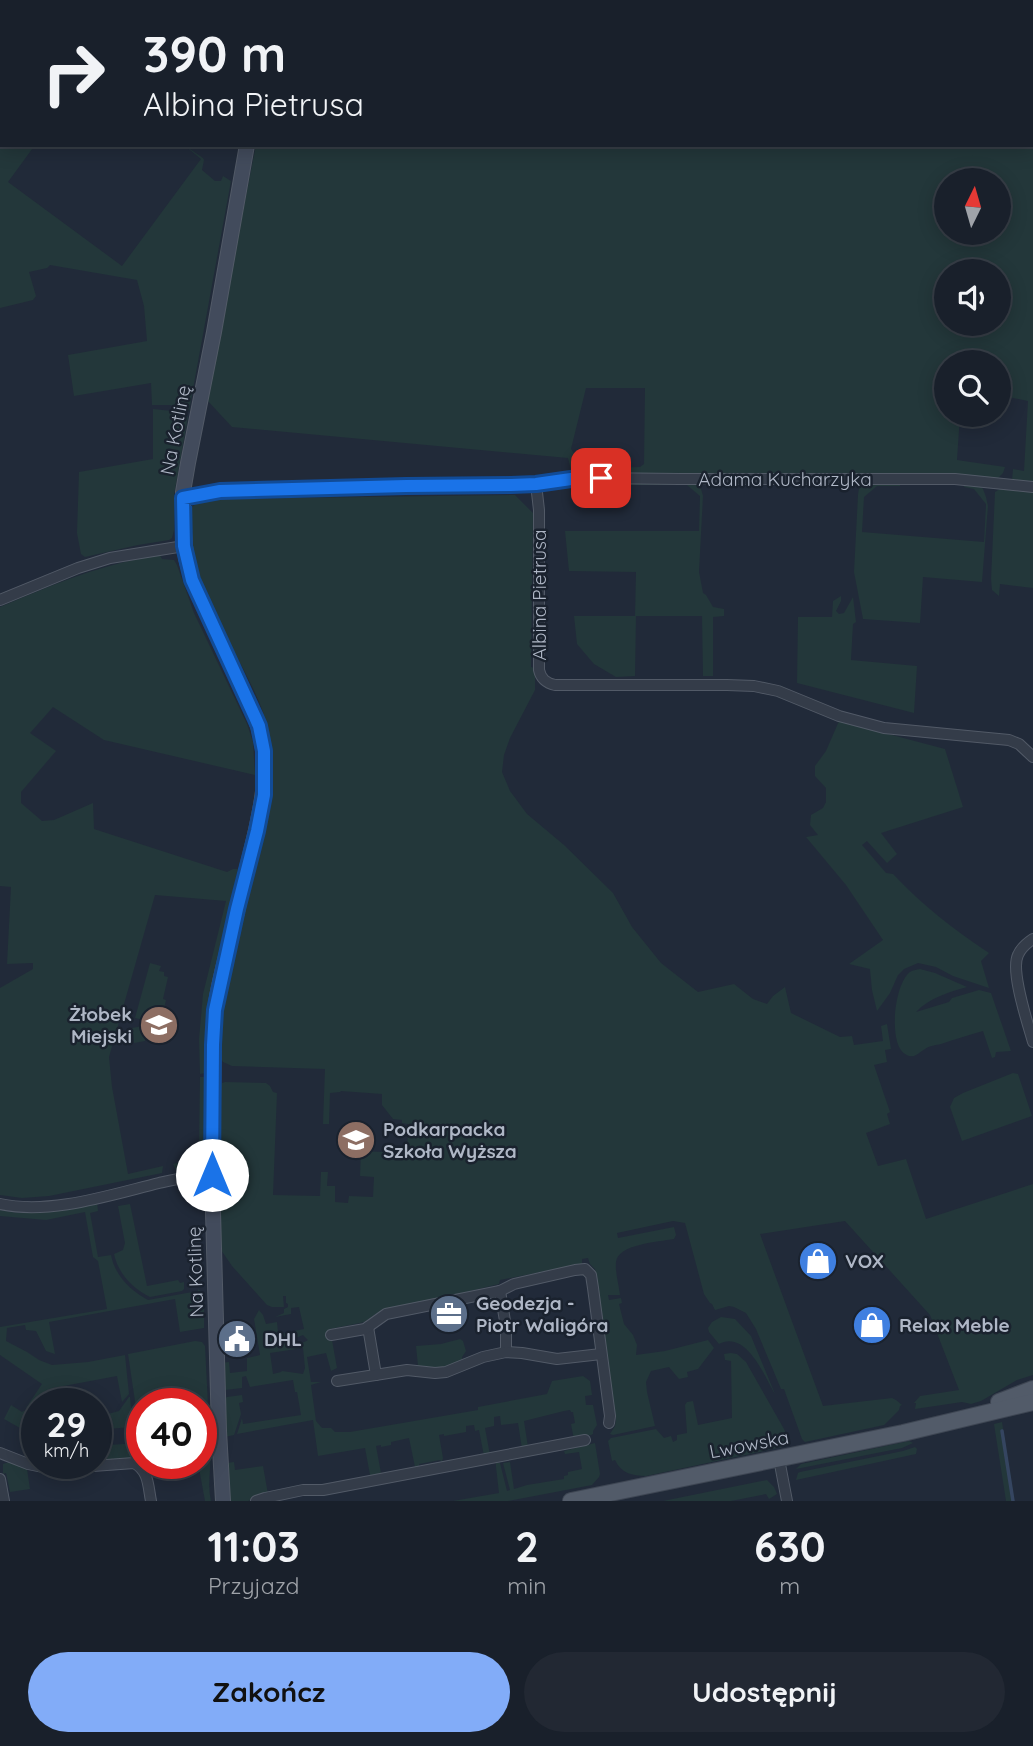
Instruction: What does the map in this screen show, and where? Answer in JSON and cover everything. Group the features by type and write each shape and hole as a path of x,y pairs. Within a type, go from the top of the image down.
{"main road":[{"name":"Lwowska","path":"935,1425 1033,1389"},
{"name":"Lwowska","path":"571,1501 779,1459 1033,1402"}],"street":[{"name":"Na Kotlinę","path":"223,1501 212,1175 215,1010 265,784 259,726 196,589 186,558 183,498 247,147"},
{"name":"Adama Kucharzyka","path":"536,484 593,478 955,479 1033,487"},
{"path":"183,498 220,491 536,484"},
{"name":"Albina Pietrusa","path":"536,484 539,510 539,670 548,683 754,686 778,691 839,716 884,729 1009,740 1033,757"},
{"path":"0,600 78,568 120,556 184,546"},
{"path":"1033,939 1019,951 1016,963 1021,1002 1033,1042"},
{"path":"0,1204 27,1207 55,1205 189,1177 212,1175"},
{"path":"331,1335 368,1327 386,1314 500,1291 514,1284 563,1272 587,1270 591,1276 609,1423"},
{"path":"500,1291 506,1327 506,1352"},
{"path":"368,1327 376,1375"},
{"path":"337,1381 407,1370 446,1372 483,1357 506,1352 557,1359 601,1354"},
{"path":"256,1501 303,1490 323,1490 585,1440"},
{"path":"0,1453 28,1464 52,1469 134,1463 141,1467 146,1475 151,1501"},
{"path":"779,1459 787,1501"},
{"path":"0,1479 4,1501"}],"green space":[{"path":"0,147 34,147 8,182 122,266 201,159 186,147 203,158 202,170 215,181 221,181 223,176 231,181 189,411 170,405 152,405 151,383 74,396 68,355 147,341 144,306 137,280 50,265 29,272 36,296 33,300 0,308"},
{"path":"256,147 1033,147 1033,483 1012,480 1013,469 1024,471 1028,401 1011,397 1011,350 934,350 934,427 959,427 957,460 1005,467 998,478 611,474 607,471 608,468 640,467 644,464 645,388 586,388 571,449 577,458 587,458 596,463 597,468 589,473 579,474 572,474 568,458 232,427 206,399"},
{"path":"153,409 172,411 188,417 174,495 172,538 85,557 81,554 77,533 79,472 153,459"},
{"path":"573,481 697,483 703,496 699,572 703,593 713,607 724,609 724,616 713,617 713,676 703,676 702,616 636,616 635,676 616,677 594,664 577,644 574,616 635,616 636,572 569,571 565,531 699,531 700,496 687,485 574,485"},
{"path":"862,484 900,486 877,486 864,497 862,532 984,542 986,504 974,489 964,487 979,485 983,489 988,506 982,582 923,577 920,623 863,619 854,572 858,495"},
{"path":"1003,487 1033,489 1033,588 1000,584 999,596 992,590 991,579 995,492"},
{"path":"515,495 533,513 531,667 535,668 535,690 504,755 502,772 510,791 527,814 564,845 613,893 632,927 661,963 698,992 734,984 753,999 767,1004 785,987 791,1013 840,1037 852,1036 854,1045 883,1041 881,1026 887,1024 891,1049 885,1050 887,1062 874,1065 890,1112 887,1114 890,1124 866,1133 878,1166 906,1159 926,1219 1033,1184 1033,1375 1017,1380 971,1404 962,1402 915,1409 914,1403 920,1396 959,1390 930,1315 845,1221 760,1234 823,1406 892,1398 902,1405 884,1425 805,1442 756,1329 746,1313 734,1307 715,1310 704,1294 685,1223 673,1221 617,1233 618,1238 674,1227 676,1235 674,1239 631,1248 618,1256 616,1262 620,1295 608,1295 609,1300 621,1298 622,1303 619,1304 624,1324 637,1345 636,1355 708,1340 714,1348 698,1369 687,1372 688,1377 679,1379 669,1367 651,1371 646,1382 655,1426 610,1434 616,1420 595,1269 588,1258 582,1259 582,1264 500,1280 499,1284 462,1293 460,1296 391,1309 377,1313 365,1322 330,1329 337,1368 331,1371 326,1353 307,1357 311,1382 321,1382 311,1385 316,1421 322,1428 331,1428 335,1432 350,1432 478,1410 478,1407 547,1394 552,1381 583,1376 590,1381 592,1395 585,1396 586,1405 593,1405 597,1425 593,1434 574,1440 571,1424 575,1423 573,1412 564,1411 524,1421 528,1447 522,1449 518,1423 501,1425 500,1416 494,1417 494,1426 485,1428 490,1455 484,1456 479,1430 475,1431 474,1425 466,1426 466,1432 439,1435 442,1462 440,1460 419,1464 416,1469 409,1438 391,1442 391,1445 376,1446 381,1473 380,1476 372,1477 365,1448 318,1456 313,1420 237,1434 242,1418 243,1424 301,1415 293,1380 250,1387 246,1376 242,1377 242,1388 225,1390 221,1363 229,1362 230,1373 247,1371 247,1358 260,1355 254,1319 259,1310 266,1324 277,1322 278,1332 289,1334 291,1339 287,1342 291,1349 308,1340 303,1335 293,1339 294,1331 304,1329 299,1307 291,1308 291,1314 275,1317 284,1313 284,1309 288,1307 286,1296 283,1296 284,1307 267,1305 221,1250 219,1088 225,1082 266,1083 277,1093 273,1195 320,1196 321,1172 328,1172 327,1186 335,1186 335,1202 348,1203 349,1196 373,1197 374,1177 360,1176 361,1151 383,1152 383,1159 407,1160 408,1124 393,1119 382,1105 382,1094 341,1091 330,1093 329,1124 323,1124 325,1069 232,1066 223,1062 220,1057 227,984 266,819 272,772 270,740 262,709 214,612 193,554 190,527 192,507 206,499","holes":["303,1348 303,1374 282,1371 273,1374 270,1353"]},
{"path":"160,555 162,559 174,560 177,565 194,613 247,724 253,742 255,775 104,740 53,707 30,733 56,751 21,792 21,803 42,821 54,820 93,803 94,829 227,872 238,869 207,1005 205,1073 200,1074 199,1039 203,994 226,901 155,895 109,1057 128,1174 163,1166 162,1173 49,1196 22,1198 0,1195 0,988 33,969 33,963 7,964 11,887 0,886 0,607 98,569"},
{"path":"841,596 836,611 839,614 844,613 853,597 856,622 853,624 851,660 917,666 914,713 797,683 798,617 832,617 833,601"},
{"path":"839,721 945,749 963,807 881,833 897,854 887,863 867,841 862,845 886,873 893,874 939,916 989,953 981,961 989,988 953,976 936,967 918,963 898,975 890,993 877,1011 870,969 849,964 883,940 846,885 806,837 818,835 810,825 811,815 823,808 826,788 815,776 815,766 826,751"},
{"path":"150,963 161,966 159,971 168,977 163,999 166,1000 163,1027 159,1028 160,1035 145,1037 145,1041 134,1043 132,1028 154,1024 135,1018"},
{"path":"920,969 967,987 933,999 916,1012 979,990 991,993 1011,1051 996,1052 992,1058 983,1031 931,1046 913,1056 905,1054 896,1039 897,1001 904,979 910,972"},
{"path":"1013,1073 1018,1074 1032,1116 962,1141 950,1107 954,1098"},
{"path":"200,1077 204,1077 204,1161 202,1165 176,1170 173,1164 183,1161 199,1145"},
{"path":"97,1202 98,1211 90,1213 98,1257 111,1255 116,1270 125,1282 148,1300 198,1289 204,1294 204,1328 180,1332 175,1299 49,1322 55,1354 46,1351 36,1331 26,1330 25,1325 7,1328 6,1341 52,1365 125,1355 128,1388 126,1388 126,1397 122,1402 117,1376 39,1388 42,1384 0,1355 0,1327 107,1309 98,1261 93,1257 85,1212 46,1220 0,1216 0,1210 36,1213"},
{"path":"130,1204 147,1286 178,1280 180,1283 184,1282 182,1291 150,1297 122,1274 114,1254 123,1250 125,1243 118,1206"},
{"path":"721,1317 735,1319 751,1336 775,1394 760,1366 746,1349 729,1341 719,1344 709,1332 708,1328 712,1322"},
{"path":"460,1339 466,1351 462,1357 463,1361 441,1368 418,1366 416,1346"},
{"path":"195,1341 202,1342 205,1346 207,1388 133,1388 128,1354"},
{"path":"724,1354 737,1354 746,1362 784,1429 788,1439 787,1446 646,1476 628,1473 620,1468 615,1460 612,1461 608,1441 611,1438 656,1429 664,1438 671,1436 673,1442 677,1440 677,1435 687,1433 687,1402 693,1401 698,1425 732,1418 731,1361 725,1360"},
{"path":"242,1395 243,1402 239,1403 241,1414 234,1435 225,1437 223,1400"},
{"path":"126,1401 126,1428 112,1429 112,1413 119,1411"},
{"path":"11,1405 21,1411 21,1428 20,1428 4,1419"},
{"path":"1002,1422 1014,1501 1006,1501 994,1424"},
{"path":"909,1441 913,1443 902,1448 796,1469 801,1464"},
{"path":"595,1443 600,1474 592,1485 508,1501 453,1501 499,1493 496,1463 500,1463 507,1491 510,1490 503,1463 510,1462 514,1489 564,1479 568,1472 582,1469 579,1452 565,1454 564,1451"},
{"path":"126,1444 126,1461 112,1462 112,1445"},
{"path":"915,1447 916,1454 796,1480 800,1472"},
{"path":"9,1462 21,1467 21,1479 28,1479 30,1489 10,1492 6,1473 3,1474 3,1464"},
{"path":"234,1462 235,1470 263,1466 268,1494 248,1501 230,1501 227,1463"},
{"path":"201,1479 209,1479 211,1501 205,1501"},
{"path":"767,1480 777,1494 769,1499 766,1494 731,1501 663,1501"}],"waterway":[{"path":"1002,1431 1013,1501"}],"place":[{"name":"Żłobek Miejski","path":"159,1025"},
{"name":"Podkarpacka Szkoła Wyższa","path":"356,1140"},
{"name":"VOX","path":"818,1261"},
{"name":"Geodezja - Piotr Waligóra","path":"449,1314"},
{"name":"Relax Meble","path":"872,1325"},
{"name":"DHL","path":"237,1339"}],"route":[{"path":"212,1175 215,1010 262,806 265,784 264,751 259,726 192,580 184,546 183,498 220,491 511,485 601,478"}]}
